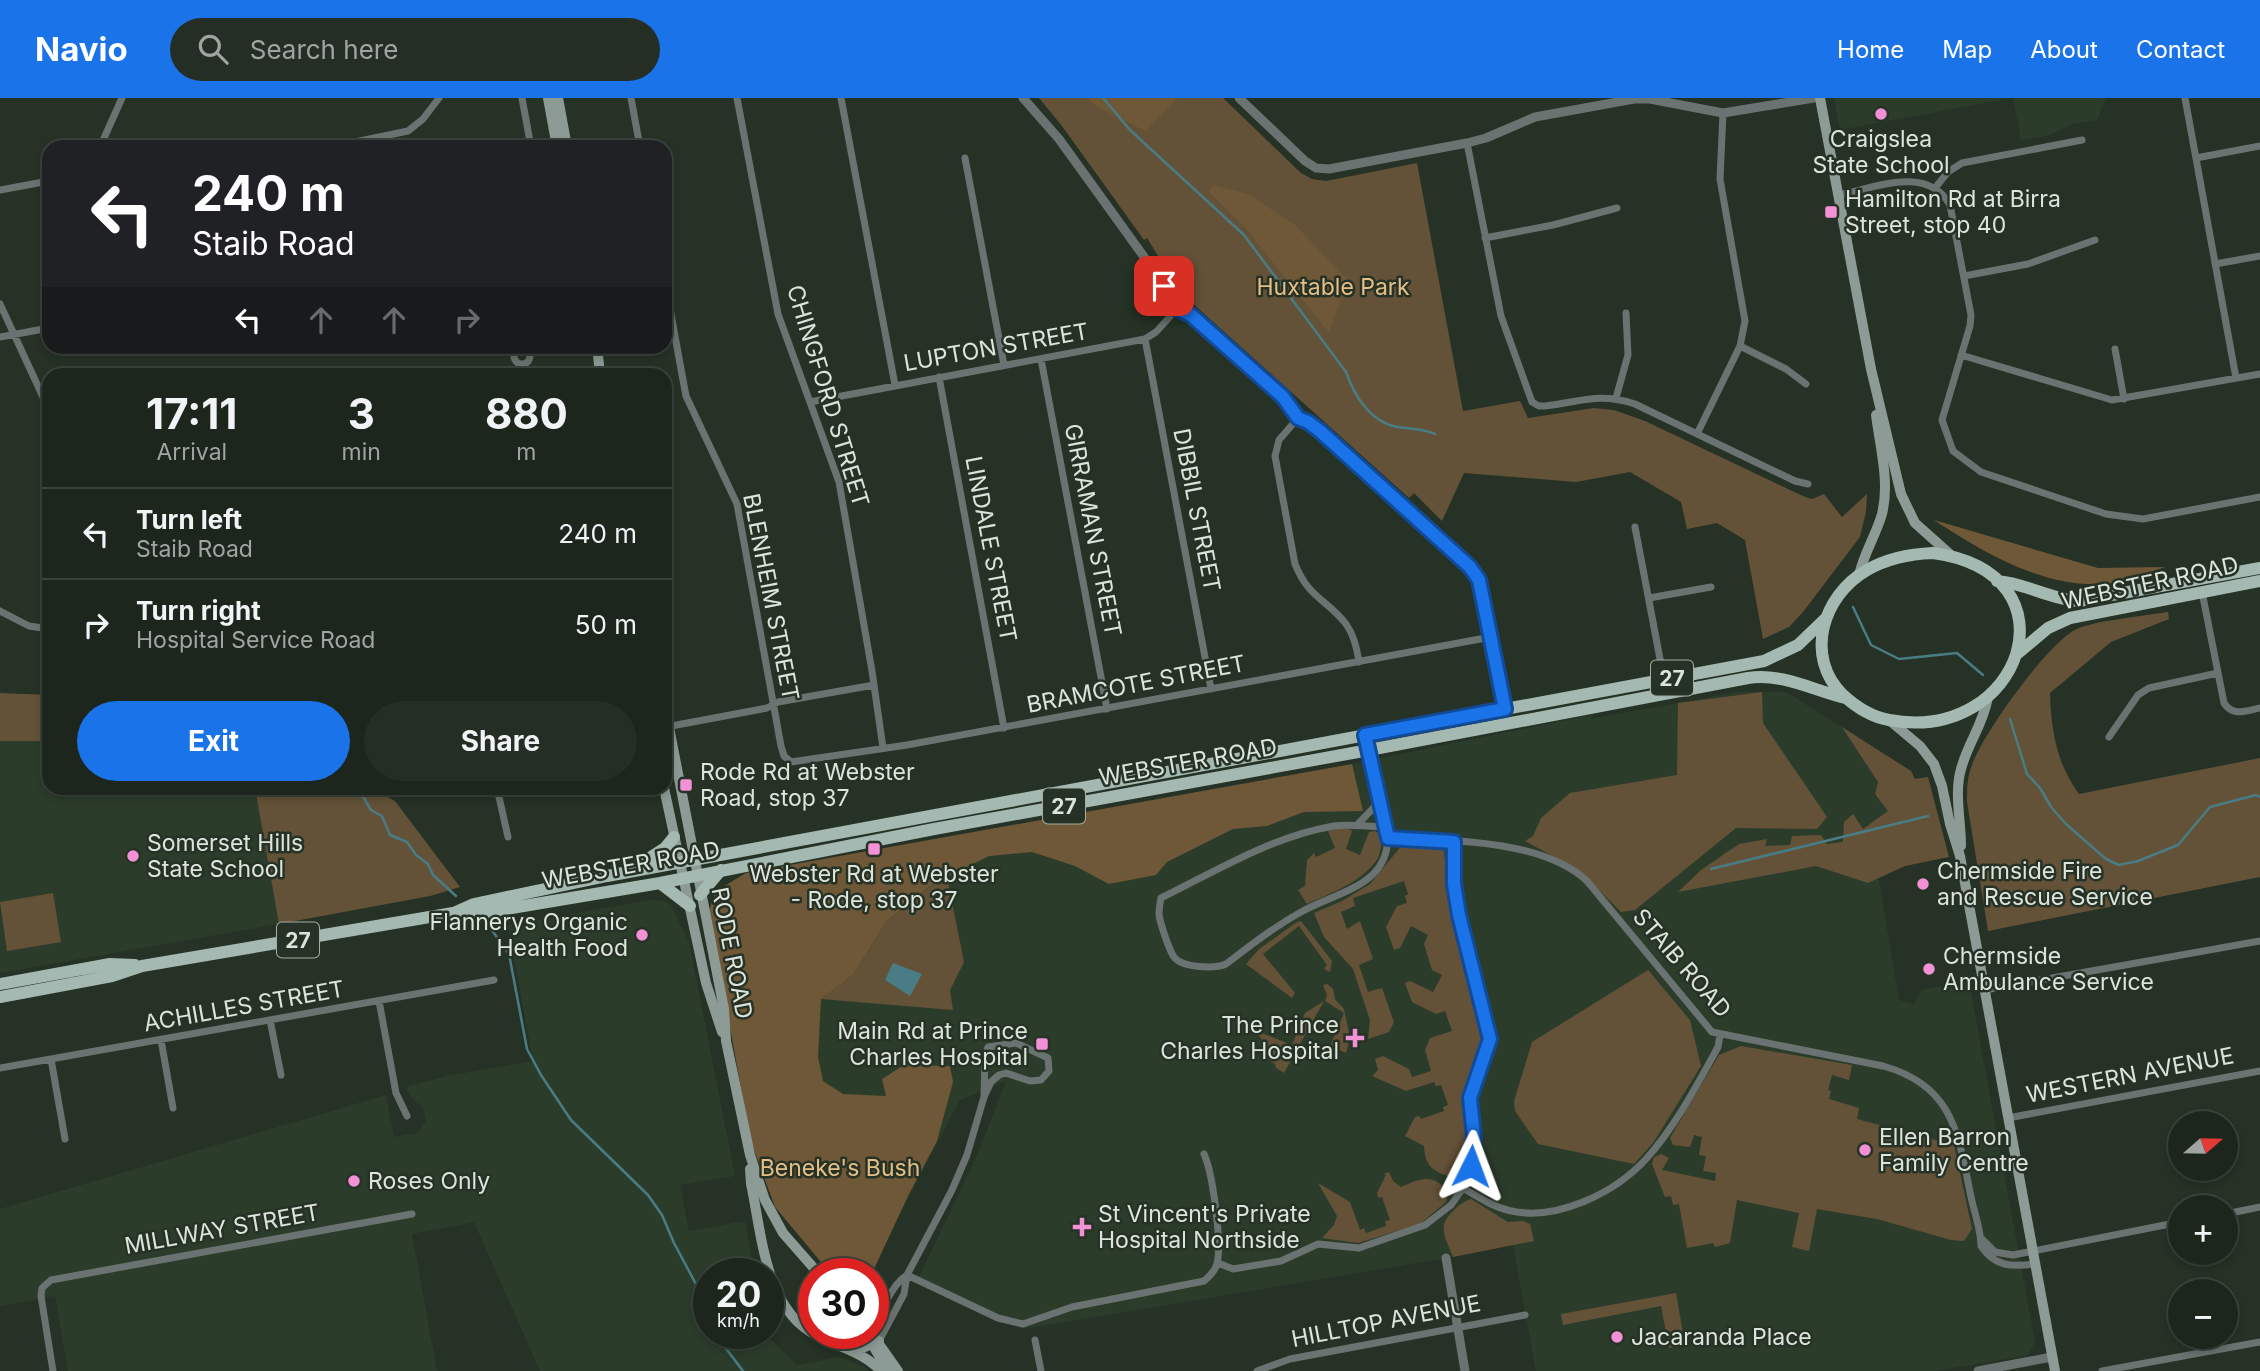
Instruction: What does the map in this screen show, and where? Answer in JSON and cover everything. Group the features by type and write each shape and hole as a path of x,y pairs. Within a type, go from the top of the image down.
{"main road":[{"path":"548,98 556,140"},
{"path":"558,98 566,140"},
{"path":"1820,98 1871,369 1904,502 1922,530 1952,556"},
{"path":"1859,575 1863,556 1877,529 1885,494 1871,369"},
{"name":"27","path":"1826,618 1839,595 1859,575 1880,563 1906,555 1952,556 1975,565 1997,581"},
{"name":"WEBSTER ROAD","path":"1997,581 2015,582 2057,599 2079,601 2260,568"},
{"path":"1997,581 2010,595 2018,614 2021,634 2017,654"},
{"name":"WEBSTER ROAD","path":"2017,654 2048,628 2070,618 2260,581"},
{"path":"1826,618 1820,643 1822,660 1834,684 1846,698"},
{"name":"WEBSTER ROAD","path":"453,913 474,904 628,873 1773,658 1798,645 1826,618"},
{"name":"27","path":"1846,698 1874,716 1889,720 1915,723 1940,720 1962,713 1988,697 2007,676 2017,654"},
{"name":"WEBSTER ROAD","path":"0,997 112,976 142,965 453,913 476,914 660,883 1759,676 1783,678 1819,692 1846,698"},
{"path":"1960,856 1958,782 1966,753 1985,717 1988,697"},
{"path":"1889,720 1920,746 1934,764 1960,856 2054,1371"},
{"name":"RODE ROAD","path":"672,761 690,876 690,906 706,983 714,1013 726,1041"},
{"name":"RODE ROAD","path":"665,795 674,836 687,863"},
{"path":"628,873 665,848 674,836"},
{"path":"700,895 722,870"},
{"name":"RODE ROAD","path":"690,876 700,895 750,1155 774,1217 783,1233 805,1258"},
{"path":"660,883 690,906"},
{"name":"WEBSTER ROAD","path":"0,984 110,964 142,965"},
{"name":"RODE ROAD","path":"750,1155 751,1184 770,1273 777,1294 798,1324"},
{"name":"RODE ROAD","path":"845,1349 862,1356 881,1371"},
{"path":"879,1349 888,1371"},
{"path":"882,1349 898,1371"}],"street":[{"path":"103,140 122,98"},
{"path":"365,140 408,131 424,119 439,98"},
{"path":"522,98 530,140"},
{"path":"631,98 639,140"},
{"name":"CHINGFORD STREET","path":"737,98 778,314 839,482 883,748"},
{"path":"841,98 895,385"},
{"path":"1023,98 1059,139 1172,297 1177,309 1191,315 1222,342 1288,403 1298,418 1320,431 1470,567 1482,589 1507,722"},
{"path":"1240,98 1305,161 1316,168 1341,167 1467,143 1486,138 1535,117 1634,99 1661,99 1723,113 1814,98"},
{"path":"2185,98 2236,378"},
{"path":"1697,433 1740,346 1745,330 1745,313 1720,179 1723,113"},
{"path":"1935,188 1948,172 1962,163 2082,140"},
{"path":"1467,143 1501,316 1532,402 1545,406 1593,397 1616,398 1635,404 1795,481 1808,484"},
{"path":"2196,158 2260,146"},
{"path":"965,158 1004,365"},
{"path":"1839,195 1908,181 1923,183 1943,194 1953,213 1971,320 1941,419 1953,451 1981,472 2106,514 2143,519 2260,497"},
{"path":"0,190 42,182"},
{"path":"1485,238 1553,226 1617,208"},
{"path":"1964,276 2040,261 2095,240"},
{"path":"2215,264 2260,256"},
{"path":"0,304 42,395"},
{"path":"1145,339 1156,332 1177,309"},
{"path":"1616,398 1628,355 1626,313"},
{"name":"BLENHEIM STREET","path":"672,320 686,396 737,504 773,705 783,752 788,761"},
{"path":"0,337 42,329"},
{"name":"LUPTON STREET","path":"810,402 1145,339"},
{"name":"DIBBIL STREET","path":"1145,339 1211,689"},
{"path":"1740,346 1786,369 1806,384"},
{"path":"2115,349 2124,399"},
{"path":"1961,355 2105,399 2124,399 2260,374"},
{"name":"GIRRAMAN STREET","path":"1041,359 1107,709"},
{"name":"LINDALE STREET","path":"939,377 1004,728"},
{"path":"1298,418 1279,440 1275,456 1295,564 1302,581 1312,594 1347,626 1354,638 1359,662"},
{"path":"1635,527 1664,680"},
{"path":"1648,598 1711,587"},
{"path":"2203,592 2224,703 2229,710 2236,713 2260,708"},
{"path":"0,611 29,626 42,628"},
{"name":"BRAMCOTE STREET","path":"788,761 797,762 1004,728 1491,637"},
{"path":"2109,737 2138,695 2149,688 2218,673"},
{"path":"672,726 767,708 778,702 874,685"},
{"path":"1365,735 1387,826 1387,854 1382,865 1342,895 1310,908 1268,931 1219,968 1200,967 1174,956 1159,914 1161,898 1300,834 1334,826 1387,826"},
{"path":"499,795 508,837"},
{"path":"1357,824 1381,800"},
{"name":"STAIB ROAD","path":"1388,838 1524,849 1537,853 1579,874 1712,1032 1883,1066 1898,1070 1923,1085 1938,1099 1955,1124 1976,1225 1985,1251 1997,1262 2012,1267 2035,1264"},
{"path":"1218,1263 1233,1269 1281,1261 1318,1244 1360,1248 1425,1225 1451,1205 1463,1188 1473,1153 1470,1098 1490,1039 1459,915 1454,884 1454,842"},
{"path":"1985,990 2260,941"},
{"name":"ACHILLES STREET","path":"0,1068 494,980"},
{"path":"379,1001 397,1093 407,1116"},
{"path":"270,1020 281,1075"},
{"path":"1463,1188 1489,1204 1507,1210 1533,1213 1567,1206 1614,1185 1639,1166 1660,1142 1718,1047 1720,1035"},
{"path":"161,1040 173,1108"},
{"path":"889,1317 904,1294 907,1275 967,1155 984,1097 992,1082 1000,1074 1012,1074 1030,1081 1043,1079 1049,1069 1048,1058 1016,1043 988,1047 984,1062 984,1097"},
{"path":"51,1059 65,1139"},
{"name":"WESTERN AVENUE","path":"2008,1118 2260,1071"},
{"path":"907,1275 998,1318 1023,1324 1072,1307 1194,1284 1210,1276 1218,1263 1213,1183 1204,1154"},
{"path":"2238,1212 2260,1207"},
{"name":"MILLWAY STREET","path":"53,1371 41,1302 42,1287 51,1280 412,1214"},
{"path":"1981,1238 2002,1255 2013,1255 2168,1224"},
{"path":"1446,1258 1465,1371"},
{"path":"889,1298 897,1282 907,1275"},
{"name":"HILLTOP AVENUE","path":"1257,1371 1290,1359 1525,1315"},
{"path":"1035,1340 1041,1371"},
{"path":"2102,1371 2260,1342"},
{"path":"1978,1371 2052,1357"}],"shaded area":[{"name":"Craigslea State School","path":"1834,98 2011,98 1840,130"},
{"name":"Craigslea State School","path":"2013,98 2106,98 2097,120 2072,124 2047,136 2021,140"},
{"name":"The Prince Charles Hospital","path":"1736,692 1786,692 1911,771 1915,779 1928,777 1942,842 1875,856 1899,1000 1914,1004 1921,990 1969,981 2035,1342 2028,1355 1936,1371 1536,1371 1513,1245 1024,1329 916,1283 977,1156 1006,1081 960,1100 876,1258 818,1258 775,1207 716,891 746,873 1352,764 1586,716 1592,716 1591,719"},
{"name":"Somerset Hills State School","path":"0,741 42,741 42,795 256,795 279,924 0,973"},
{"path":"651,900 664,901 671,905 689,942 735,1176 680,1185 689,1231 745,1221 751,1258 693,1258 693,1349 780,1349 797,1365 839,1357 865,1367 868,1371 540,1371 474,1222 412,1234 437,1371 68,1371 55,1296 0,1306 0,1209 386,1095 394,1137 418,1133 426,1121 423,1107 413,1100 406,1087 447,1076 533,1061 508,925"}],"green space":[{"name":"Huxtable Park","path":"1039,98 1223,98 1301,173 1312,179 1326,181 1417,163 1463,411 1520,401 1528,418 1594,408 1614,410 1645,421 1805,497 1812,499 1824,494 1842,517 1867,494 1860,537 1789,627 1763,639 1745,540 1717,523 1687,529 1681,502 1630,472 1576,482 1464,473 1442,521 1414,493 1409,498 1181,293 1147,238 1144,240"},
{"path":"1088,98 1178,98 1145,131 1096,106"},
{"path":"1213,185 1248,194 1295,225 1348,280 1329,333 1244,226 1209,192"},
{"path":"1934,520 2098,568 2165,567 2114,583 2066,582 2019,568"},
{"path":"2168,612 2169,619 2111,642 2050,693 2052,721 2060,759 2079,794 2260,758 2260,877 1988,931 1967,802 1969,774 1978,751 2002,712 2034,669 2065,637 2077,629 2097,623"},
{"path":"1762,692 1763,723 1827,817 1817,829 1736,828 1635,910 1621,912 1580,871 1525,841 1533,836 1541,818 1570,793 1677,775 1678,703"},
{"path":"0,693 42,695 42,741 0,741"},
{"path":"1842,727 1911,771 1915,779 1928,777 1949,857 1905,866 1868,883 1816,866 1678,892 1701,870 1739,844 1767,839 1765,846 1790,845 1792,836 1821,835 1827,844 1843,842 1844,822 1853,814 1863,829 1888,811 1875,794 1878,782"},
{"name":"Beneke's Bush","path":"1352,764 1363,811 1304,812 1267,826 1233,829 1167,862 1156,875 1109,884 1075,866 1032,852 989,856 934,883 887,921 853,975 821,999 818,1057 823,1081 843,1094 886,1096 882,1079 904,1065 950,1066 953,1082 937,1141 879,1258 818,1258 775,1207 750,1139 709,910 716,891 746,873"},
{"path":"256,795 384,795 395,801 460,887 430,896 279,924"},
{"path":"1345,827 1352,831 1346,849 1360,855 1369,832 1375,831 1383,836 1378,858 1356,880 1307,904 1298,890 1305,886 1307,860 1314,853 1316,857 1335,848 1328,831"},
{"path":"1403,844 1444,849 1447,888 1482,1038 1464,1109 1468,1143 1462,1173 1453,1178 1432,1168 1426,1159 1424,1146 1405,1136 1415,1117 1419,1116 1421,1119 1444,1111 1443,1107 1448,1105 1441,1085 1436,1086 1434,1082 1406,1091 1372,1076 1378,1070 1375,1059 1383,1056 1409,1069 1412,1077 1431,1071 1425,1050 1430,1038 1452,1031 1445,1011 1436,1014 1412,1002 1405,983 1410,981 1433,992 1442,975 1432,970 1424,944 1428,935 1411,926 1400,948 1394,950 1386,927 1397,906 1407,903 1405,896 1408,894 1404,881 1353,898 1355,906 1341,912 1347,929 1360,921 1373,959 1359,965 1368,992 1382,988 1394,1022 1389,1032 1368,1039 1370,1020 1353,969 1324,937 1314,913 1342,901 1370,884"},
{"path":"947,877 964,962 950,990 953,1010 821,999 853,975 887,921 933,884"},
{"path":"53,893 61,942 7,951 0,902"},
{"path":"1301,921 1332,961 1330,972 1324,969 1327,965 1299,926 1263,954 1295,993 1292,998 1246,964 1259,949"},
{"path":"1648,970 1690,1020 1701,1066 1653,1143 1634,1164 1538,1144 1515,1111 1514,1101 1532,1042"},
{"path":"1327,984 1333,989 1335,999 1344,1009 1350,1038 1346,1053 1330,1046 1344,1013 1325,1001 1327,995 1323,985"},
{"path":"1324,1001 1284,1073 1276,1068 1275,1064 1265,1058 1268,1047 1254,1030 1292,1045 1305,1013"},
{"path":"1741,1046 1852,1065 1849,1080 1832,1075 1828,1090 1831,1091 1829,1099 1859,1108 1857,1119 1954,1145 1972,1229 1964,1241 1951,1240 1877,1219 1817,1209 1809,1251 1792,1247 1799,1213 1737,1200 1730,1243 1715,1247 1713,1243 1687,1248 1679,1204 1673,1205 1671,1196 1665,1197 1652,1164 1654,1157 1661,1154 1669,1158 1662,1170 1715,1181 1716,1173 1703,1171 1706,1156 1699,1155 1702,1137 1694,1135 1690,1147 1673,1145 1670,1138 1719,1055"},
{"path":"1389,1172 1393,1181 1401,1187 1425,1179 1436,1181 1447,1190 1447,1201 1420,1224 1358,1243 1322,1238 1334,1225 1337,1216 1318,1183 1350,1202 1360,1230 1364,1228 1366,1233 1386,1226 1385,1221 1390,1220 1382,1197 1378,1198 1377,1193 1386,1175 1384,1174"},
{"path":"1471,1199 1508,1222 1523,1221 1530,1224 1534,1241 1453,1257 1445,1238 1445,1222 1457,1207"},
{"path":"1676,1293 1685,1345 1669,1348 1661,1306 1563,1325 1561,1314"}],"water":[{"path":"893,963 922,974 910,996 885,980"}],"waterway":[{"path":"1103,98 1130,130 1244,235 1346,372 1364,406 1387,424 1435,434"},
{"path":"1853,607 1871,645 1899,659 1957,653 1983,675"},
{"path":"2010,719 2027,774 2040,788 2051,807 2106,859 2119,865 2138,861 2178,845 2210,807 2256,795 2260,797"},
{"path":"362,795 371,810 382,816 390,835 407,842 416,855 428,864 433,875 456,896"},
{"path":"1711,869 1928,816"},
{"path":"491,929 509,954 527,1049 541,1075 571,1120 648,1195 662,1215 693,1279"},
{"path":"726,1349 743,1371"}],"place":[{"name":"Craigslea State School","path":"1881,114"},
{"name":"Hamilton Rd at Birra Street, stop 40","path":"1831,212"},
{"name":"Rode Rd at Webster Road, stop 37","path":"686,785"},
{"name":"Webster Rd at Webster - Rode, stop 37","path":"874,849"},
{"name":"Somerset Hills State School","path":"133,856"},
{"name":"Chermside Fire and Rescue Service","path":"1923,884"},
{"name":"Flannerys Organic Health Food","path":"642,935"},
{"name":"Chermside Ambulance Service","path":"1929,969"},
{"name":"The Prince Charles Hospital","path":"1355,1038"},
{"name":"Main Rd at Prince Charles Hospital","path":"1042,1044"},
{"name":"Ellen Barron Family Centre","path":"1865,1150"},
{"name":"Roses Only","path":"354,1181"},
{"name":"St Vincent's Private Hospital Northside","path":"1082,1227"},
{"name":"Jacaranda Place","path":"1617,1337"}],"route":[{"path":"1164,286 1179,311 1191,315 1283,397 1298,418 1320,431 1408,509 1470,567 1479,580 1505,709 1365,735 1388,838 1454,842 1454,884 1459,915 1490,1039 1470,1098 1474,1137 1471,1166"}]}
